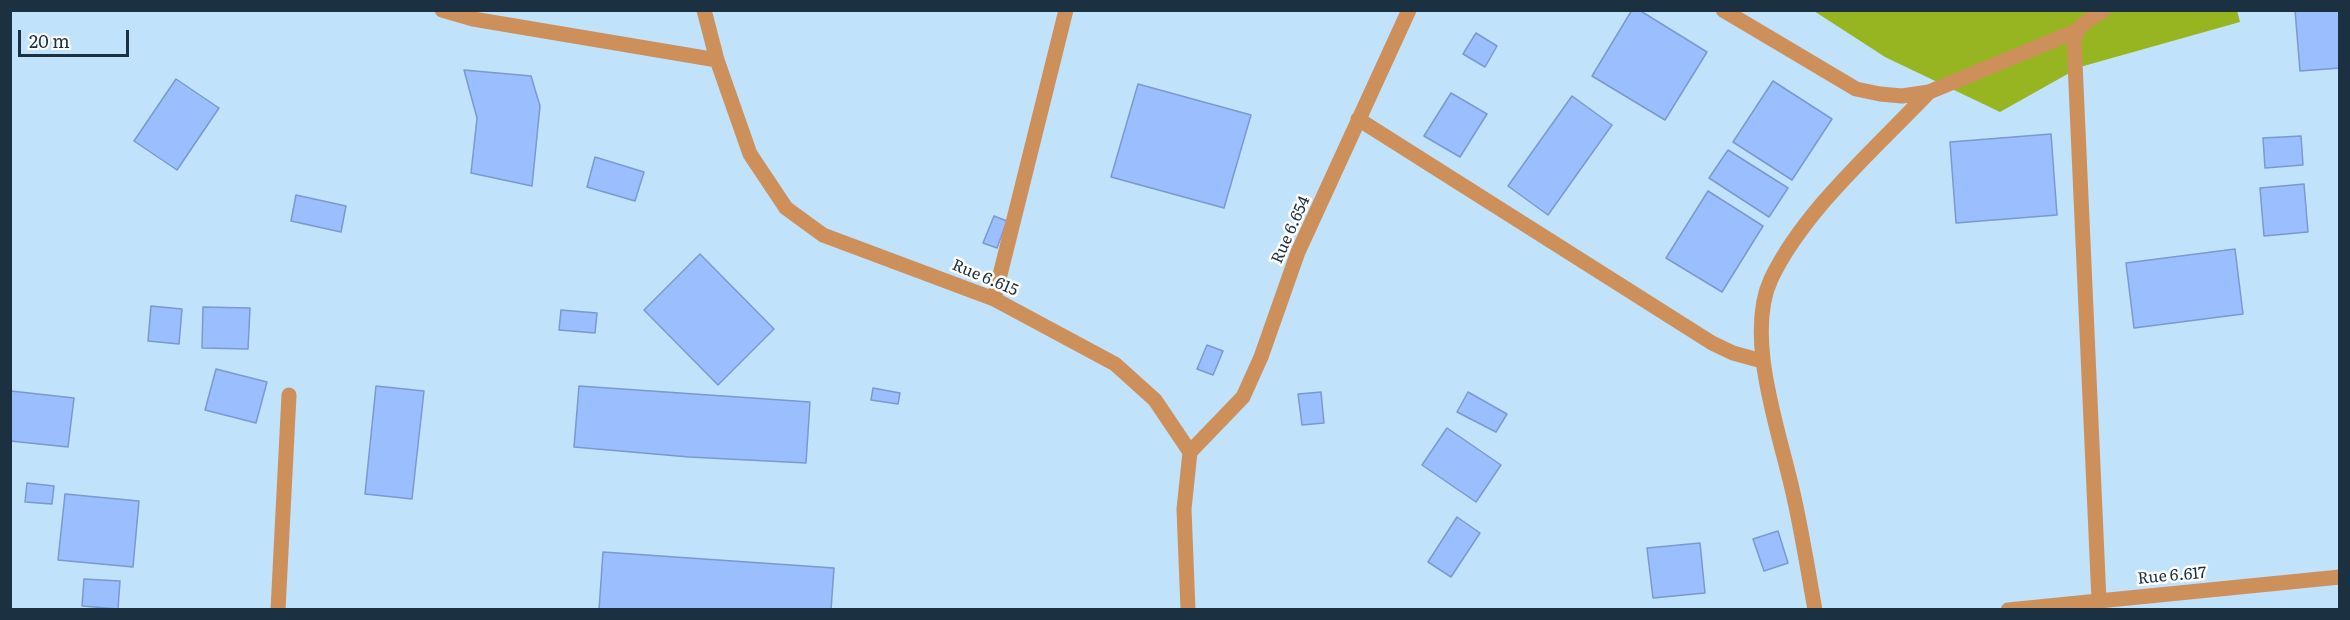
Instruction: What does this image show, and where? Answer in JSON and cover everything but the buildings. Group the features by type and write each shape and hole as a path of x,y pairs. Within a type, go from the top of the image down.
{"street":[{"path":"442,10 472,19 717,60"},
{"name":"Rue 6.615","path":"704,10 717,60 750,154 786,208 823,235 994,299 1115,364 1155,400 1190,452"},
{"path":"994,299 1066,10"},
{"name":"Rue 6.654","path":"1190,452 1243,397 1261,357 1298,252 1409,10"},
{"path":"1726,11 1856,88 1902,96 1929,93 2076,31 2084,22 2104,10"},
{"path":"2076,31 2074,40 2099,601"},
{"path":"1815,609 1793,495 1762,361 1760,326 1770,281 1789,246 1825,201 1929,93"},
{"path":"1358,119 1712,343 1762,361"},
{"path":"278,609 289,395"},
{"path":"1188,609 1184,509 1190,452"},
{"name":"Rue 6.617","path":"2008,609 2340,577"}],"green space":[{"path":"2237,10 2240,22 2080,67 2000,112 1885,57 1814,11"}]}
